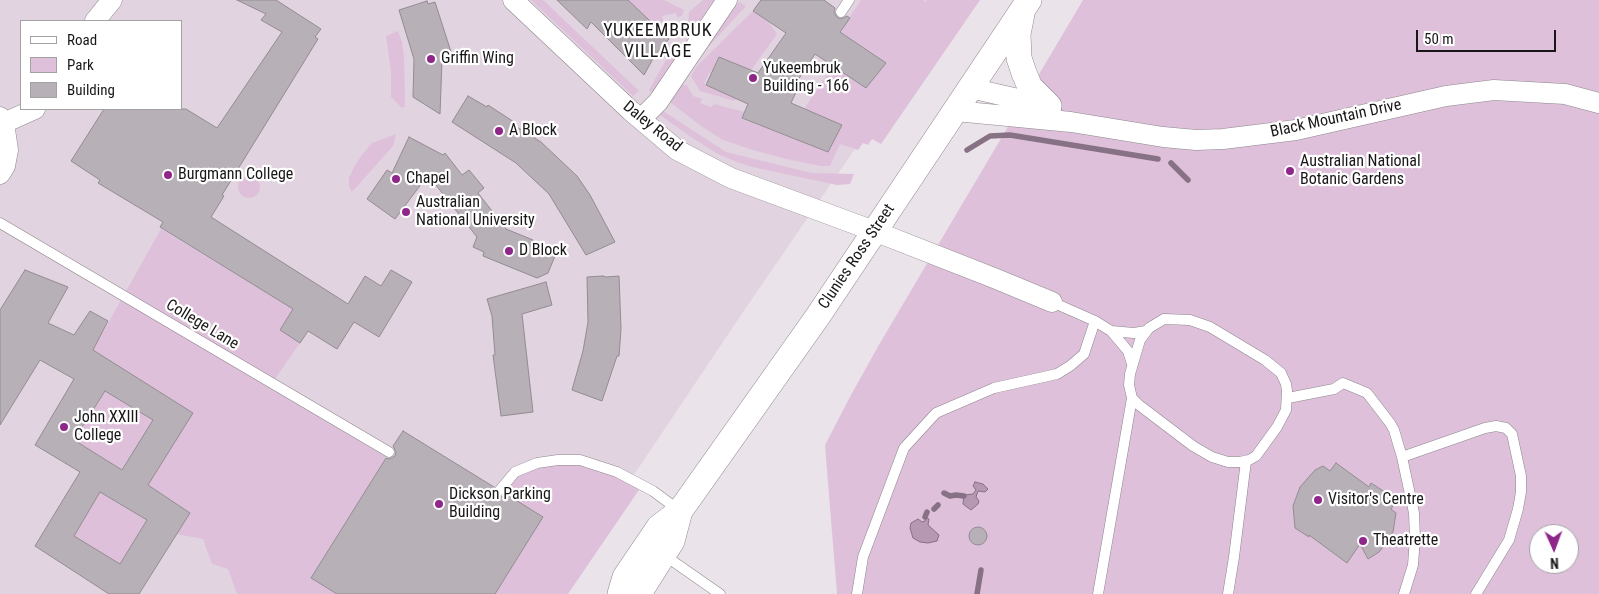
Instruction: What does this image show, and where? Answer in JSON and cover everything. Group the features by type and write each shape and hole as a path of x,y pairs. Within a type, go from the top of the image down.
{"street":[{"path":"96,20 112,0"},
{"name":"Daley Road","path":"513,0 677,150 731,178 874,231 1052,302"},
{"path":"641,119 658,102 727,0"},
{"path":"1026,5 1018,34 1019,58 1030,87 1049,106"},
{"name":"Clunies Ross Street","path":"620,594 625,577 659,527 680,511 818,316 1026,5"},
{"name":"Black Mountain Drive","path":"970,88 1049,106 1071,122"},
{"name":"Black Mountain Drive","path":"955,111 1071,122 1163,137 1196,140 1223,139 1296,130 1446,96 1494,90 1565,94 1599,103"},
{"path":"0,174 5,166 8,150 2,120 32,110"},
{"name":"Clunies Ross Street","path":"633,594 643,587 672,542 680,511"}],"lane":[{"path":"841,12 849,0"},
{"name":"College Lane","path":"0,223 389,452"},
{"path":"1052,302 1095,321 1111,331 1128,351 1132,364"},
{"path":"1098,594 1132,398 1130,385 1132,364 1140,340 1146,331 1164,319 1190,320 1210,326 1276,369 1286,384 1288,398 1286,410 1264,447 1256,456 1246,461 1228,462 1218,460 1202,452 1132,398"},
{"path":"856,594 863,556 904,448 936,413 994,388 1057,374 1070,366 1084,354 1095,321"},
{"path":"1111,331 1134,333 1146,331"},
{"path":"1288,398 1334,389 1342,383 1367,392 1394,430 1414,513 1413,565 1404,594"},
{"path":"1402,457 1485,428 1496,426 1506,428 1512,434 1521,476 1522,492 1509,540 1476,594"},
{"path":"500,490 515,472 538,462 580,460 616,472 653,491 680,511"},
{"path":"1228,594 1246,461"},
{"path":"664,555 720,594"}],"shaded area":[{"name":"Australian National University","path":"0,0 957,0 741,315 554,594 0,594"},
{"path":"975,482 983,484 988,489 985,492 978,491 976,497 979,501 978,504 971,510 963,504 964,495 973,494 976,490 973,486"},
{"path":"925,517 929,519 928,525 939,535 937,541 920,542 913,538 910,528 911,523 918,519 922,522 925,521"}],"green space":[{"path":"531,0 543,0 639,91 633,96"},
{"path":"628,0 664,0 684,10 682,16 677,17 676,13 662,16 663,21 656,27"},
{"path":"703,0 715,0 691,35 688,27 689,12"},
{"path":"861,0 923,0 926,2 927,0 980,0 881,144 872,139 868,145 863,143 858,150 840,144 830,166 821,166 753,150 723,140 670,102 680,85 687,85 693,96 702,99 700,103 711,107 714,104 745,112 742,119 828,152 842,125 804,109 833,66 866,88 886,63 840,32"},
{"name":"Australian National Botanic Gardens","path":"1083,0 1599,0 1599,594 837,594 825,445 851,395"},
{"path":"739,2 746,6 709,46 707,45"},
{"path":"753,11 768,21 777,34 751,70 719,57 704,84 736,98 735,101 700,91 691,76 698,65"},
{"path":"398,31 404,57 405,106 402,108 391,97 391,72 386,36"},
{"path":"670,53 676,57 653,93 649,90"},
{"path":"663,111 726,152 811,173 854,174 850,184 837,185 752,167 718,154 660,115"},
{"path":"396,134 393,146 352,192 349,186 349,178 362,155 372,143"},
{"path":"249,176 259,183 260,187 253,197 249,198 239,191 238,187 245,177"},
{"path":"161,229 293,309 280,330 300,343 272,383 389,452 311,578 337,594 237,594 228,569 212,564 203,539 177,534 190,513 148,485 193,413 93,350"},
{"path":"105,391 153,420 122,470 75,440"},
{"path":"558,460 617,472 645,481 568,594 495,594 543,517 500,490 515,472"},
{"path":"100,492 147,520 120,564 74,536"}],"building":[{"name":"Burgmann College","path":"237,0 276,0 321,29 315,37 318,39 222,195 224,196 211,217 348,304 365,276 381,286 391,270 412,282 379,337 354,322 337,349 308,331 300,343 280,330 293,309 160,227 163,222 98,183 100,180 71,161 103,110 186,109 217,128 282,32 261,20 266,14"},
{"path":"557,0 628,0 669,39 655,55 644,75 591,22 587,29"},
{"name":"Yukeembruk Building - 166","path":"761,0 824,0 835,8 834,12 837,17 841,19 847,16 850,18 840,32 886,63 866,88 815,54 794,86 798,88 791,103 842,125 828,152 742,118 748,104 706,85 719,57 758,73 786,33 753,11"},
{"name":"Griffin Wing","path":"427,1 428,4 435,2 453,58 442,60 440,114 413,97 414,59 399,10"},
{"path":"468,96 487,107 488,105 514,122 512,124 541,142 577,176 590,195 615,242 586,255 549,194 516,163 452,122"},
{"path":"409,137 443,155 445,153 462,175 469,170 484,188 478,193 506,229 533,240 530,246 555,256 548,273 537,278 483,256 484,252 473,247 477,237 428,175 395,219 367,199 387,170 392,173"},
{"name":"John XXIII College","path":"25,270 68,287 48,323 74,335 90,311 108,321 93,350 193,413 148,485 190,513 139,594 109,594 35,546 80,472 35,445 74,379 40,360 0,425 0,310","holes":["105,391 153,420 122,470 74,440","100,492 147,520 120,564 74,536"]},
{"path":"619,276 621,329 619,356 617,356 602,401 572,390 583,351 588,322 587,277"},
{"path":"546,282 552,305 522,314 533,412 501,416 493,355 495,355 492,316 487,299"},
{"name":"Dickson Parking Building","path":"403,431 494,487 493,492 496,496 502,497 506,494 543,517 495,594 337,594 311,578 386,458 389,459 395,456 396,452 393,446"},
{"path":"1336,463 1369,487 1371,483 1397,500 1391,509 1396,513 1393,532 1379,552 1368,559 1360,544 1347,563 1309,535 1309,537 1295,528 1293,506 1300,487 1315,470 1323,466 1330,471"},
{"path":"978,527 984,530 987,536 984,542 978,545 972,542 969,536 972,530"}],"waterway":[{"path":"967,150 990,136 1010,135 1158,159"},
{"path":"1171,163 1188,180"},
{"path":"944,493 950,496 964,496"},
{"path":"934,509 938,505"},
{"path":"925,517 927,512"},
{"path":"977,594 981,570"}],"place":[{"name":"Griffin Wing","path":"431,59"},
{"name":"Yukeembruk Building - 166","path":"753,78"},
{"name":"A Block","path":"499,131"},
{"name":"Australian National Botanic Gardens","path":"1290,171"},
{"name":"Burgmann College","path":"168,175"},
{"name":"Chapel","path":"396,179"},
{"name":"Australian National University","path":"406,212"},
{"name":"D Block","path":"509,251"},
{"name":"John XXIII College","path":"64,427"},
{"name":"Visitor's Centre","path":"1318,500"},
{"name":"Dickson Parking Building","path":"439,504"},
{"name":"Theatrette","path":"1363,541"}],"district":[{"name":"YUKEEMBRUK VILLAGE","path":"658,41"}]}
